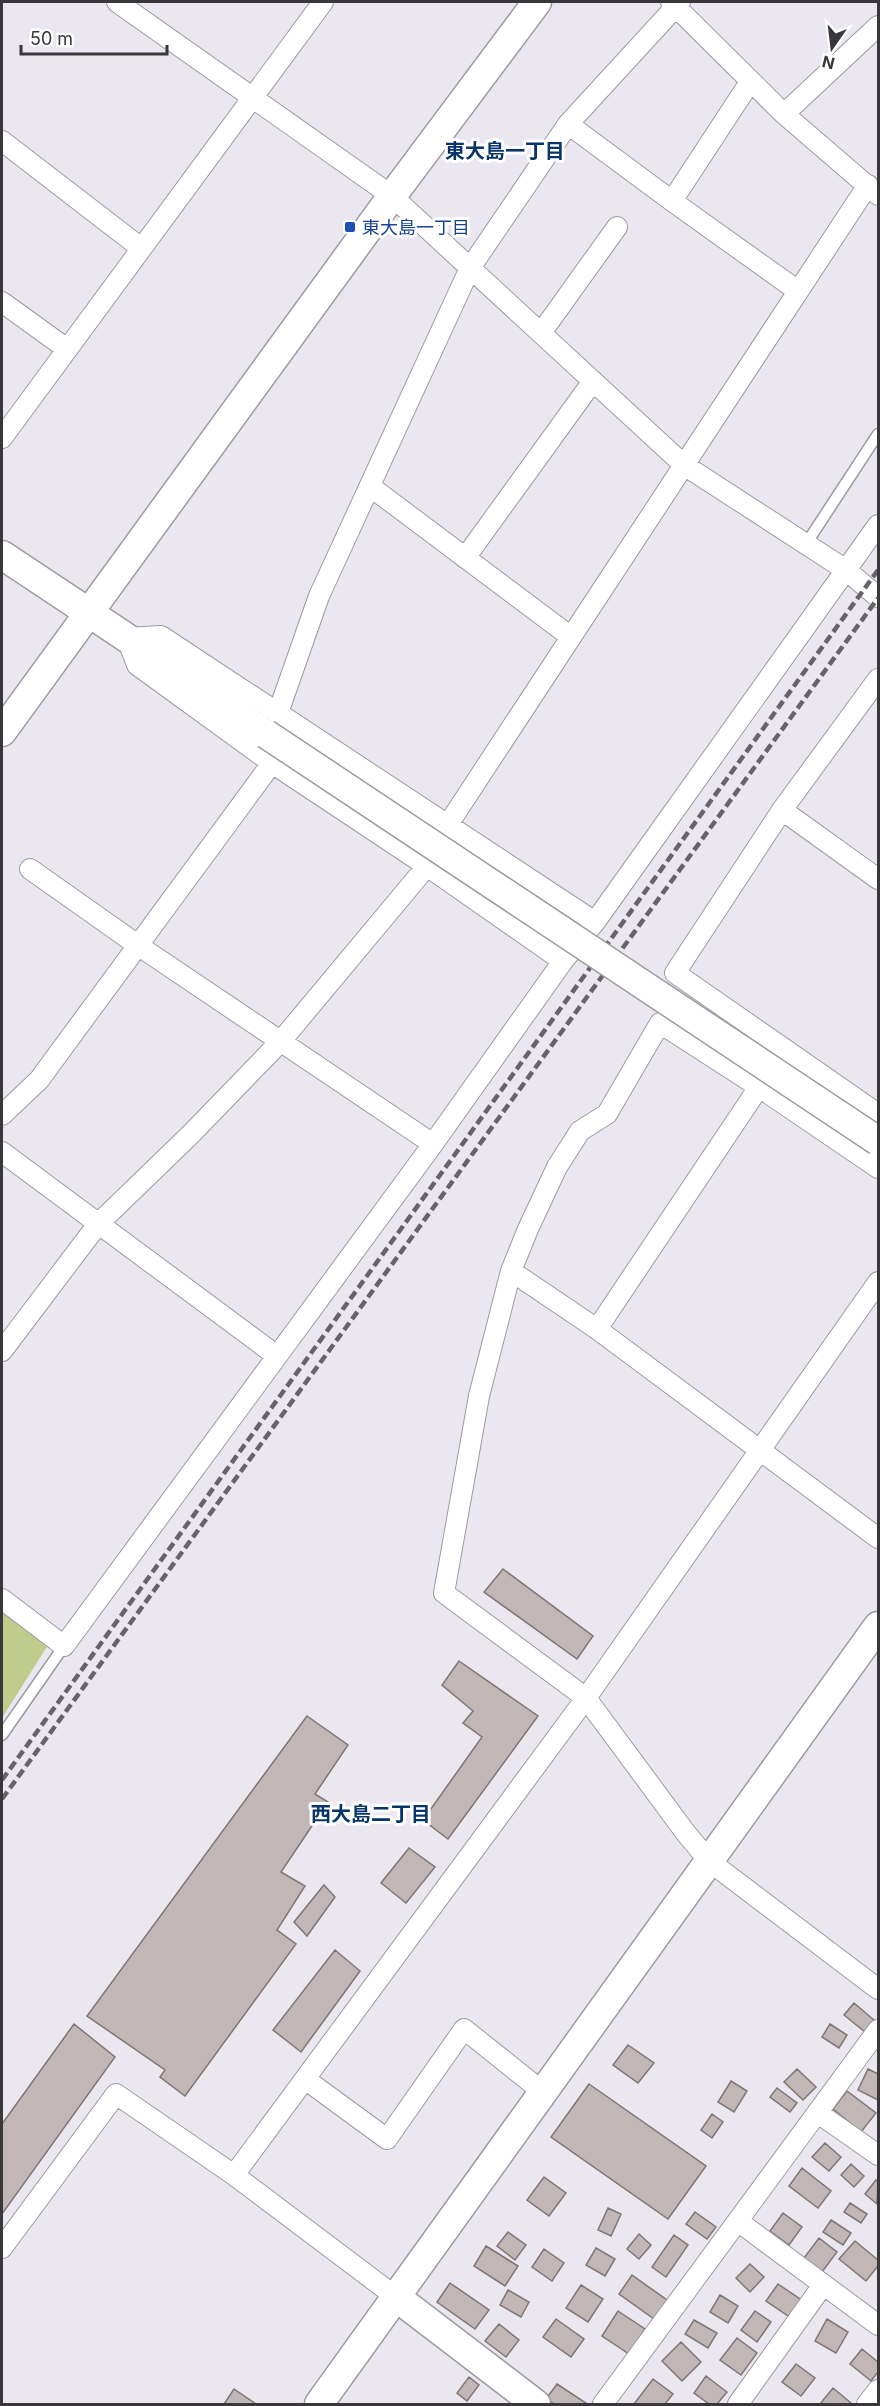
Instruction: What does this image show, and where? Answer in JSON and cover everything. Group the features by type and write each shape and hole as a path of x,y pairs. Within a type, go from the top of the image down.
{"street":[{"path":"117,2 392,196 684,465 846,570 879,597"},
{"path":"2,438 323,2"},
{"path":"2,732 392,196 537,2"},
{"path":"272,724 319,596 470,268 568,124 675,3 750,82 873,190 798,291 447,826"},
{"path":"784,114 879,26"},
{"path":"672,201 750,82"},
{"path":"568,124 798,291"},
{"path":"2,141 141,248"},
{"path":"541,333 617,227"},
{"path":"2,302 66,349"},
{"path":"465,558 593,381"},
{"path":"371,487 571,637"},
{"path":"2,1599 64,1646 433,1144 562,961 595,922 879,525"},
{"path":"2,555 128,638 447,826 595,922"},
{"path":"128,638 137,665 272,763 427,866 562,961"},
{"path":"879,679 782,810 675,973 879,1114"},
{"path":"272,724 879,1141"},
{"path":"2,1115 39,1080 272,763"},
{"path":"782,810 879,879"},
{"path":"2,1351 98,1224 191,1134 281,1041 427,866"},
{"path":"30,869 139,946 433,1144"},
{"path":"879,1168 660,1023 608,1114 580,1131 557,1167 511,1271 479,1396 444,1593 586,1698 709,1861 879,1989"},
{"path":"597,1329 759,1087"},
{"path":"2,1152 277,1356"},
{"path":"511,1271 597,1329 879,1538"},
{"path":"234,2175 586,1698 879,1282"},
{"path":"319,2404 879,1626"},
{"path":"305,2079 387,2139 464,2029 543,2092"},
{"path":"603,2404 879,2030"},
{"path":"2,2248 116,2094 234,2175 536,2404"},
{"path":"818,2113 879,2155"},
{"path":"739,2222 879,2325"},
{"path":"738,2404 823,2285"},
{"path":"867,2404 879,2390"}],"lane":[{"path":"806,544 879,434"},
{"path":"2,1735 64,1646"}],"green space":[{"path":"2,1610 48,1645 2,1718"}],"building":[{"path":"503,1569 593,1636 577,1659 484,1592"},
{"path":"459,1661 538,1716 448,1839 423,1820 482,1737 463,1723 473,1711 442,1685"},
{"path":"307,1716 348,1745 315,1794 328,1802 281,1872 305,1886 277,1930 296,1944 185,2096 160,2077 165,2070 87,2016"},
{"path":"409,1848 435,1867 406,1903 381,1883"},
{"path":"324,1885 335,1897 307,1936 294,1922"},
{"path":"335,1950 360,1971 301,2052 273,2030"},
{"path":"854,2003 874,2020 865,2032 844,2015"},
{"path":"74,2024 115,2057 2,2214 2,2124"},
{"path":"830,2024 847,2035 839,2048 822,2037"},
{"path":"628,2045 654,2063 638,2083 613,2065"},
{"path":"797,2069 816,2087 803,2100 784,2082"},
{"path":"868,2069 878,2074 878,2100 858,2090"},
{"path":"731,2081 747,2091 734,2112 718,2102"},
{"path":"589,2084 706,2166 668,2219 551,2137"},
{"path":"777,2088 797,2103 790,2112 770,2097"},
{"path":"847,2091 876,2113 861,2132 833,2109"},
{"path":"712,2114 723,2122 712,2138 701,2130"},
{"path":"825,2143 841,2157 829,2171 812,2157"},
{"path":"851,2164 864,2176 854,2187 841,2175"},
{"path":"802,2168 831,2191 818,2208 789,2186"},
{"path":"544,2177 566,2193 549,2216 527,2200"},
{"path":"876,2180 878,2182 877,2204 865,2194"},
{"path":"850,2203 867,2214 861,2223 844,2212"},
{"path":"608,2208 621,2214 611,2236 598,2230"},
{"path":"695,2212 716,2227 707,2239 686,2224"},
{"path":"783,2213 802,2227 789,2245 770,2231"},
{"path":"831,2220 851,2233 843,2245 823,2232"},
{"path":"508,2232 526,2245 515,2260 497,2246"},
{"path":"639,2234 651,2245 639,2259 627,2249"},
{"path":"674,2235 688,2245 666,2277 652,2267"},
{"path":"819,2238 837,2252 822,2272 804,2258"},
{"path":"855,2241 878,2260 878,2266 866,2281 839,2259"},
{"path":"486,2246 518,2266 505,2286 474,2266"},
{"path":"596,2248 615,2259 605,2276 586,2265"},
{"path":"544,2249 564,2263 552,2281 532,2267"},
{"path":"750,2264 764,2277 750,2292 736,2278"},
{"path":"632,2275 667,2300 654,2319 619,2294"},
{"path":"450,2283 489,2310 475,2329 437,2302"},
{"path":"778,2284 803,2301 791,2318 766,2301"},
{"path":"581,2285 603,2299 588,2322 566,2308"},
{"path":"508,2290 529,2302 521,2317 500,2305"},
{"path":"720,2295 738,2306 728,2323 710,2312"},
{"path":"618,2311 645,2329 629,2354 602,2336"},
{"path":"755,2311 771,2322 757,2342 741,2330"},
{"path":"556,2319 584,2339 571,2357 543,2337"},
{"path":"827,2319 848,2332 836,2353 815,2341"},
{"path":"694,2320 717,2333 708,2348 685,2334"},
{"path":"499,2324 519,2340 506,2357 485,2341"},
{"path":"737,2338 757,2353 741,2375 720,2360"},
{"path":"681,2342 701,2362 682,2381 662,2361"},
{"path":"862,2349 878,2362 878,2372 871,2381 850,2364"},
{"path":"796,2364 815,2378 801,2396 782,2382"},
{"path":"706,2376 727,2392 717,2404 709,2404 694,2393"},
{"path":"469,2377 479,2385 467,2401 457,2393"},
{"path":"653,2379 673,2394 665,2404 634,2404"},
{"path":"557,2384 586,2403 554,2404 546,2399"},
{"path":"833,2388 851,2403 820,2404"},
{"path":"234,2389 256,2404 224,2404"}],"railway":[{"path":"2,1780 878,570"},
{"path":"2,1799 878,598"}],"place":[{"name":"東大島一丁目","path":"350,227"}],"district":[{"name":"東大島一丁目","path":"505,151"},
{"name":"西大島二丁目","path":"371,1814"}]}
